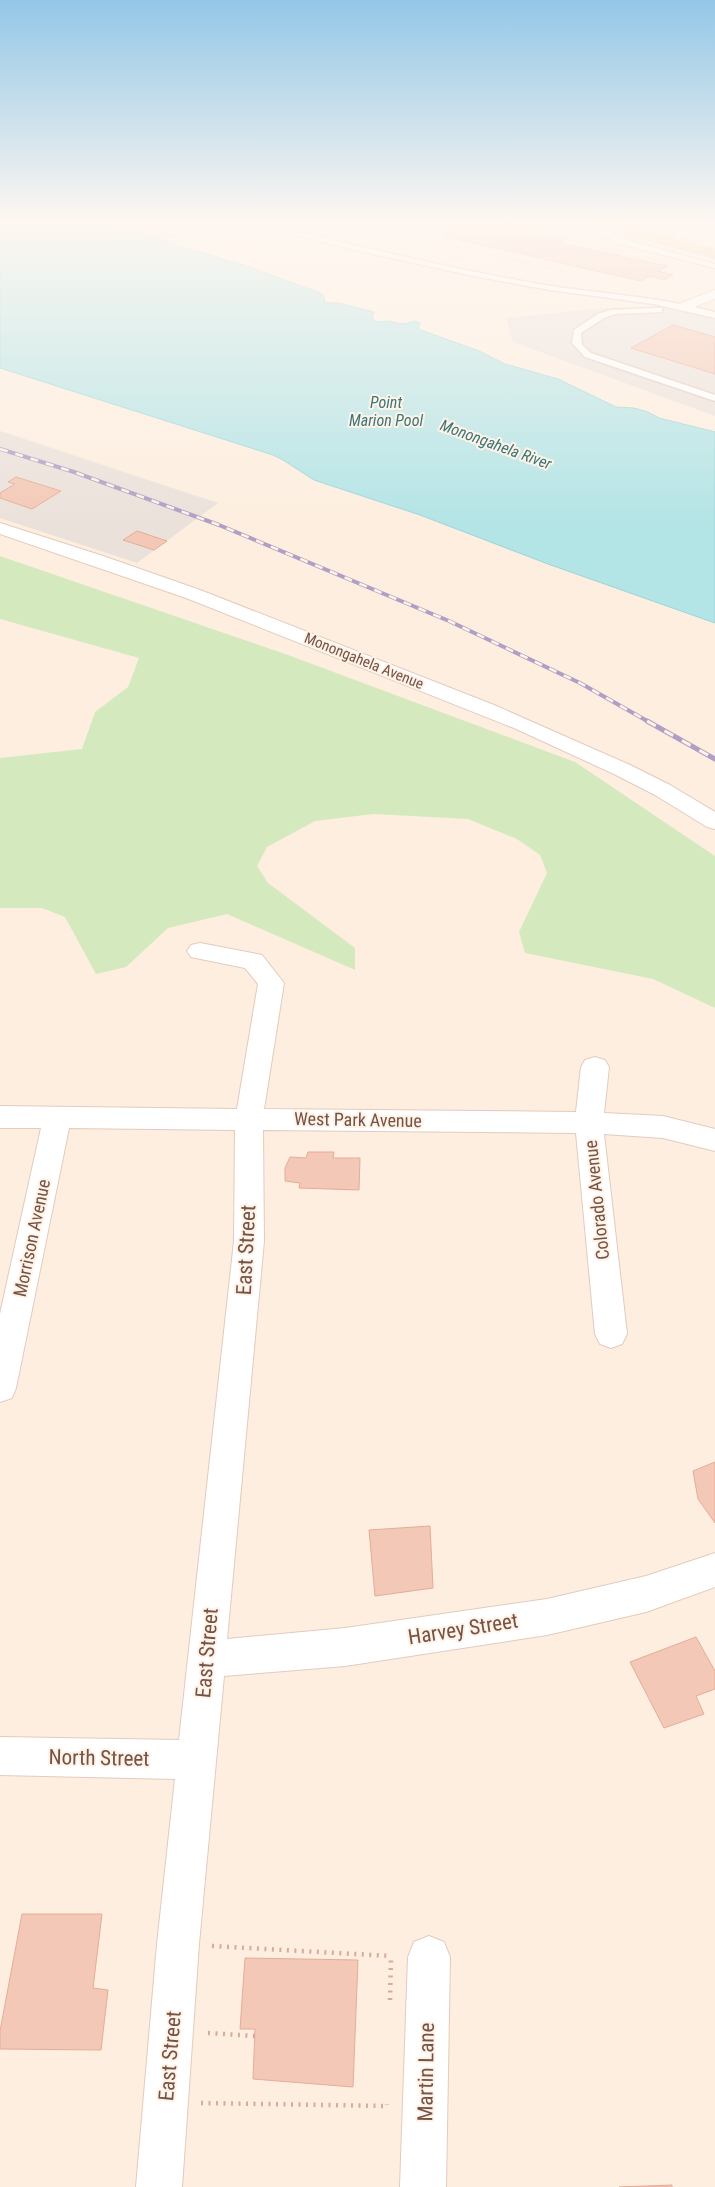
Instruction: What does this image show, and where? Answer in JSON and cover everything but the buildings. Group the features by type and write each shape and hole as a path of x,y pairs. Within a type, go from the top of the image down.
{"street":[{"name":"Monongahela Avenue","path":"0,528 143,576 302,636 484,709 573,746 656,786 715,822"},
{"path":"200,951 253,961 270,983 249,1119"},
{"name":"Colorado Avenue","path":"595,1067 589,1123 611,1334"},
{"name":"West Park Avenue","path":"0,1117 589,1123 663,1127 715,1140"},
{"name":"Morrison Avenue","path":"0,1388 57,1118"},
{"name":"East Street","path":"160,2187 178,1944 249,1241 249,1119"},
{"name":"Harvey Street","path":"206,1659 345,1647 547,1617 646,1594 715,1570"},
{"name":"North Street","path":"0,1756 198,1760"},
{"name":"Martin Lane","path":"410,1957 424,2187"}],"lane":[{"path":"591,323 577,332 575,339 577,346 588,355 715,398"}],"path":[{"path":"178,1944 410,1957 390,2003"},
{"path":"172,2031 255,2036"},
{"path":"166,2102 387,2106 387,2097"}],"shaded area":[{"path":"507,323 715,323 715,416 513,342"},
{"path":"0,431 218,503 137,563 0,518"}],"green space":[{"path":"0,556 288,655 575,762 715,856 715,1008 653,979 525,953 519,932 547,873 540,855 517,839 468,819 373,814 315,821 267,847 257,866 268,883 355,948 355,970 227,914 168,928 126,967 96,974 65,917 42,908 0,908 0,758 82,749 95,712 128,687 139,658 0,619"}],"water":[{"name":"Point Marion Pool","path":"0,323 420,323 418,329 479,351 505,364 558,379 616,407 634,408 659,418 715,432 715,623 548,564 420,515 314,480 273,455 0,368"}],"railway":[{"path":"0,449 74,472 219,525 449,621 580,683 649,722"},
{"path":"647,721 715,759"}],"water label":[{"name":"Monongahela River","path":"496,444"}]}
